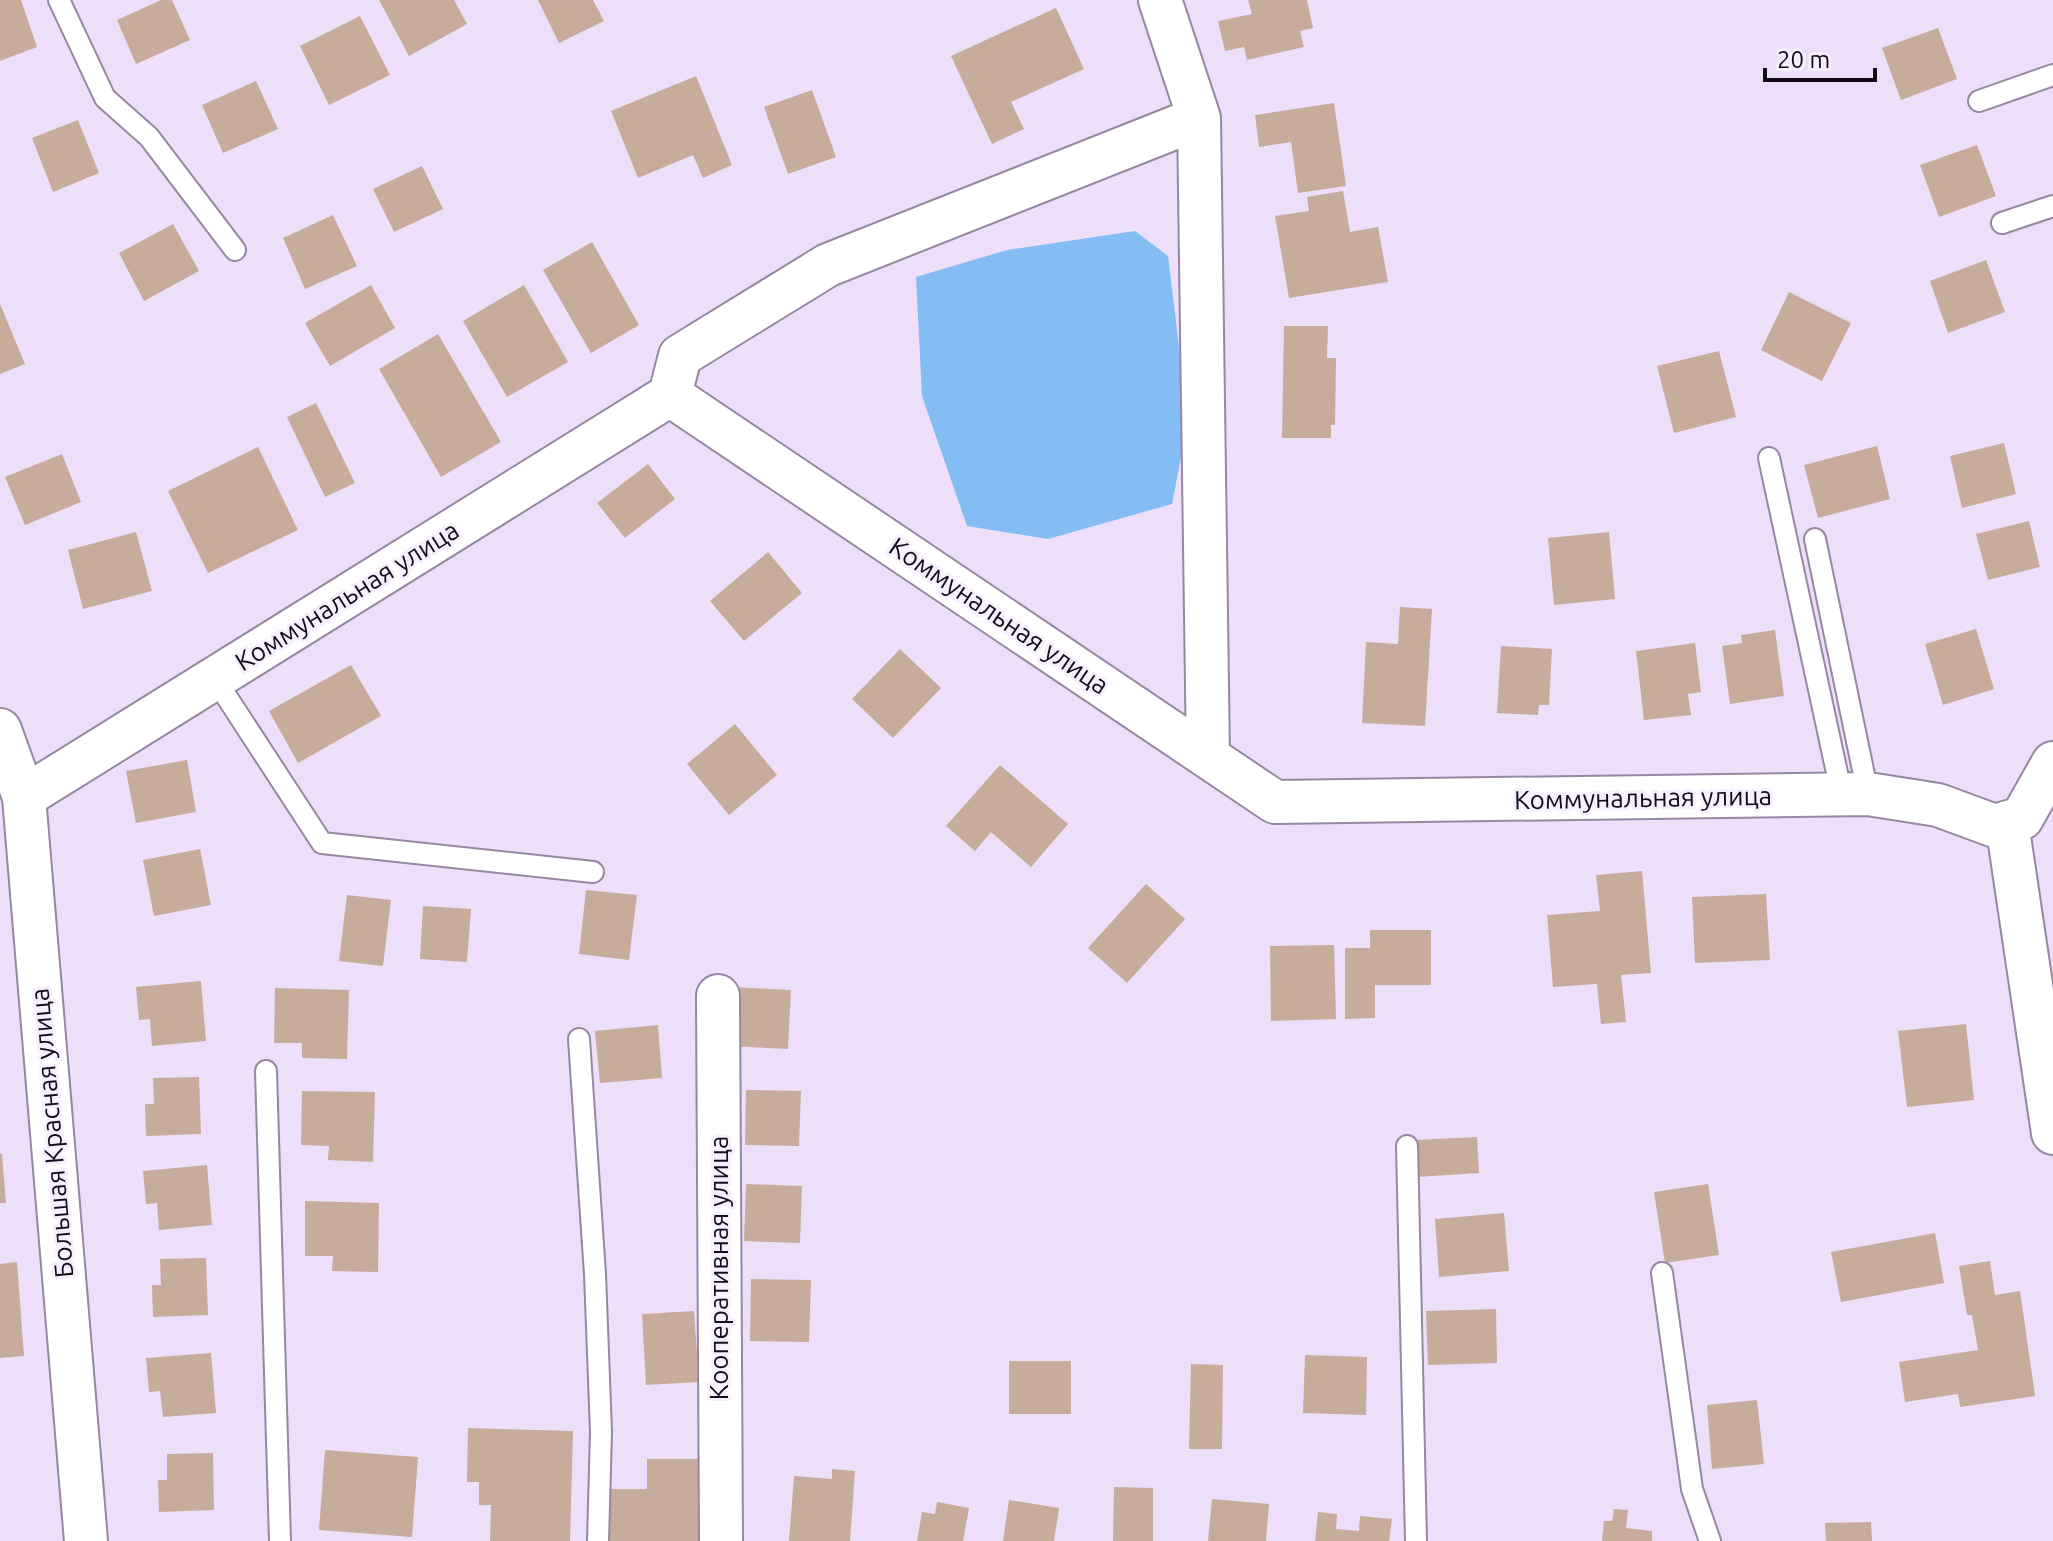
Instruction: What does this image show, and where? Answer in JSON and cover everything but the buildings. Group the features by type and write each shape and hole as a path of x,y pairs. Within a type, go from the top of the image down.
{"street":[{"path":"1160,0 1199,118 1208,757"},
{"path":"670,395 680,356 828,265 1199,118"},
{"name":"Коммунальная улица","path":"13,784 215,679 670,395 1275,802 1855,795 1938,805 1995,826 2007,823"},
{"name":"Большая Красная улица","path":"0,730 13,784 86,1541"},
{"path":"2053,763 2022,818 2007,823 2053,1133"},
{"name":"Кооперативная улица","path":"718,996 721,1541"}],"lane":[{"path":"59,0 105,98 149,137 235,250"},
{"path":"1979,101 2053,75"},
{"path":"2002,223 2053,206"},
{"path":"1769,458 1855,795"},
{"path":"1815,539 1855,795"},
{"path":"215,679 322,843 593,872"},
{"path":"579,1039 595,1274 601,1432 598,1541"},
{"path":"266,1071 280,1541"},
{"path":"1407,1146 1416,1541"},
{"path":"1662,1273 1692,1489 1710,1541"}],"water":[{"path":"1135,231 1168,256 1188,420 1172,504 1048,539 967,526 922,396 916,277 1007,250"}]}
